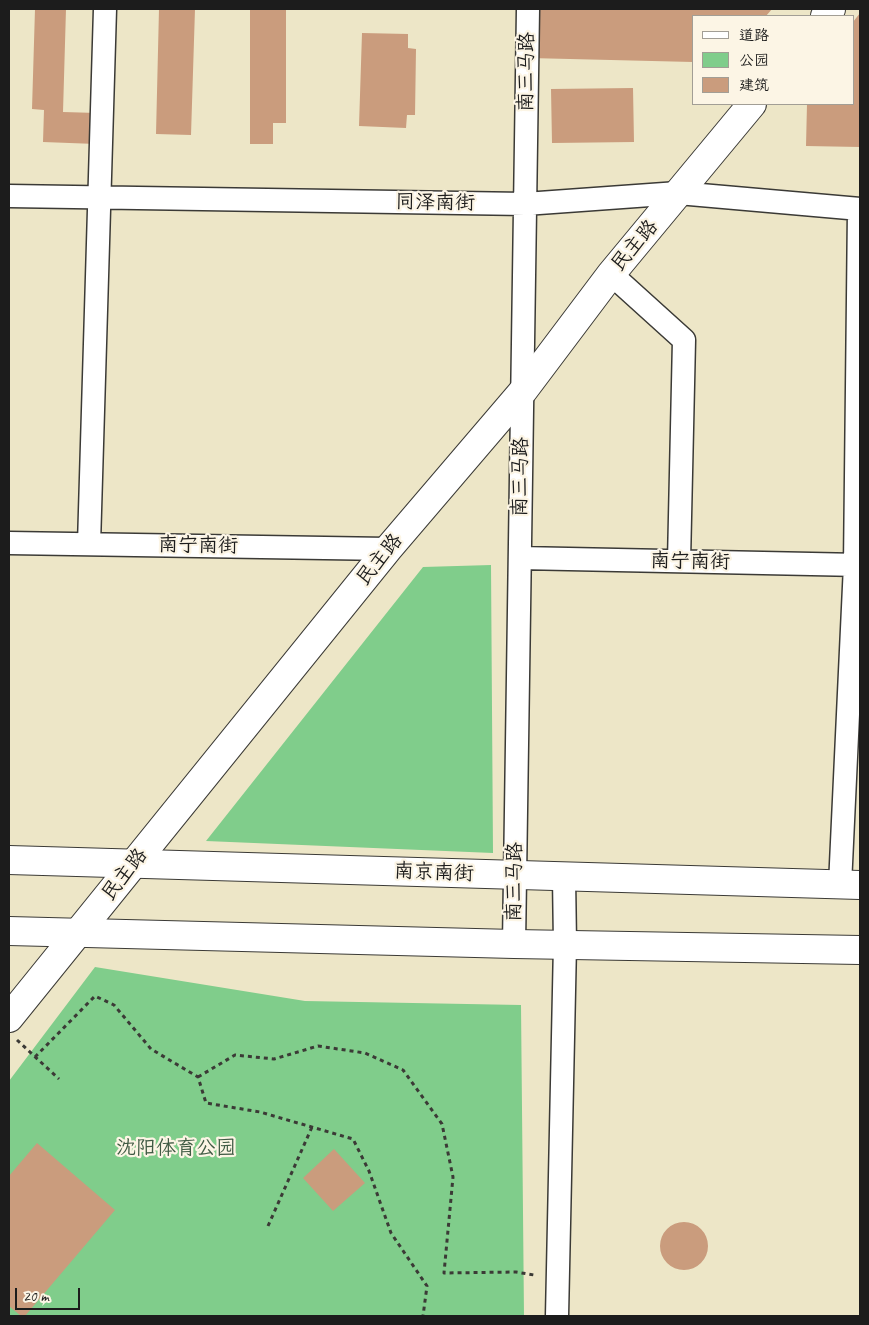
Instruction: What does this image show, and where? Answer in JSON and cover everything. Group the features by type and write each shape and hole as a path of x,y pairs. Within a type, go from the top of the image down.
{"main road":[{"name":"民主路","path":"12,1028 79,932 132,864 388,549 523,391 611,274 751,105"},
{"name":"南京南街","path":"9,860 850,885"},
{"path":"9,931 514,944 860,950"}],"street":[{"path":"89,544 105,9"},
{"name":"南三马路","path":"514,944 528,9"},
{"name":"同泽南街","path":"9,196 526,204 678,193 860,209"},
{"path":"850,885 857,565 860,209"},
{"path":"611,274 684,340 679,561"},
{"name":"南宁南街","path":"9,543 388,549"},
{"name":"南宁南街","path":"520,558 857,565"},
{"path":"557,1316 565,944 564,877"}],"path":[{"path":"35,1057 95,996 114,1005 151,1049 198,1077 206,1103 260,1112 353,1139 369,1171 391,1233 427,1286 423,1316"},
{"path":"12,1028 35,1057 59,1079"},
{"path":"198,1077 234,1055 274,1059 318,1046 364,1053 403,1070 442,1124 453,1177 444,1273 516,1272 534,1275 534,1283"},
{"path":"268,1226 312,1127"}],"green space":[{"path":"491,565 493,853 206,841 423,567"},
{"name":"沈阳体育公园","path":"95,967 305,1001 521,1005 524,1316 9,1316 9,1081"}],"building":[{"path":"35,9 66,9 63,112 97,113 96,144 43,142 44,110 32,109"},
{"path":"159,9 195,9 191,135 156,134"},
{"path":"250,9 286,9 286,123 273,123 273,144 250,144"},
{"path":"530,9 772,9 767,15 692,15 692,62 529,58"},
{"path":"860,13 860,147 806,146 807,105 854,105 854,21"},
{"path":"362,33 408,34 408,48 416,49 415,115 407,115 406,128 359,126"},
{"path":"633,88 634,142 552,143 551,89"},
{"path":"37,1143 115,1210 25,1316 21,1316 9,1306 9,1176"},
{"path":"334,1149 365,1183 333,1211 303,1178"},
{"path":"684,1222 693,1224 701,1229 706,1237 708,1246 706,1255 701,1263 693,1268 684,1270 675,1268 667,1263 662,1255 660,1246 662,1237 667,1229 675,1224"}]}
